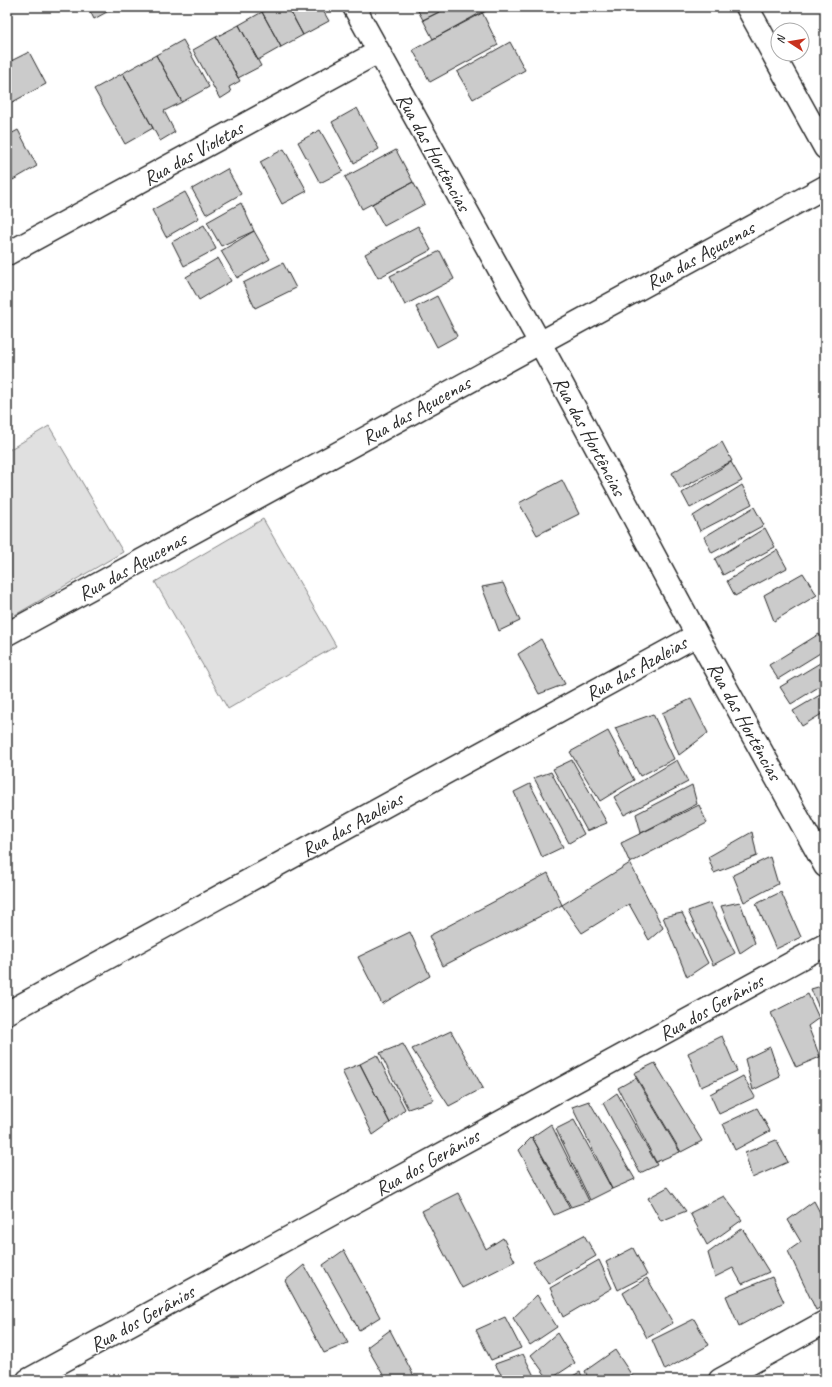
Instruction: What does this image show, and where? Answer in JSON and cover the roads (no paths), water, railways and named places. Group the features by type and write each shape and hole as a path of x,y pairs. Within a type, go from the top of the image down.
{"street":[{"name":"Rua das Hortências","path":"354,7 540,343 697,635 825,866"},
{"path":"747,7 825,148"},
{"name":"Rua das Violetas","path":"7,254 378,52"},
{"name":"Rua das Açucenas","path":"7,634 825,187"},
{"name":"Rua das Azaleias","path":"7,1013 697,635"},
{"name":"Rua dos Gerânios","path":"28,1380 825,944"},
{"path":"720,1380 738,1374 825,1322"}]}
